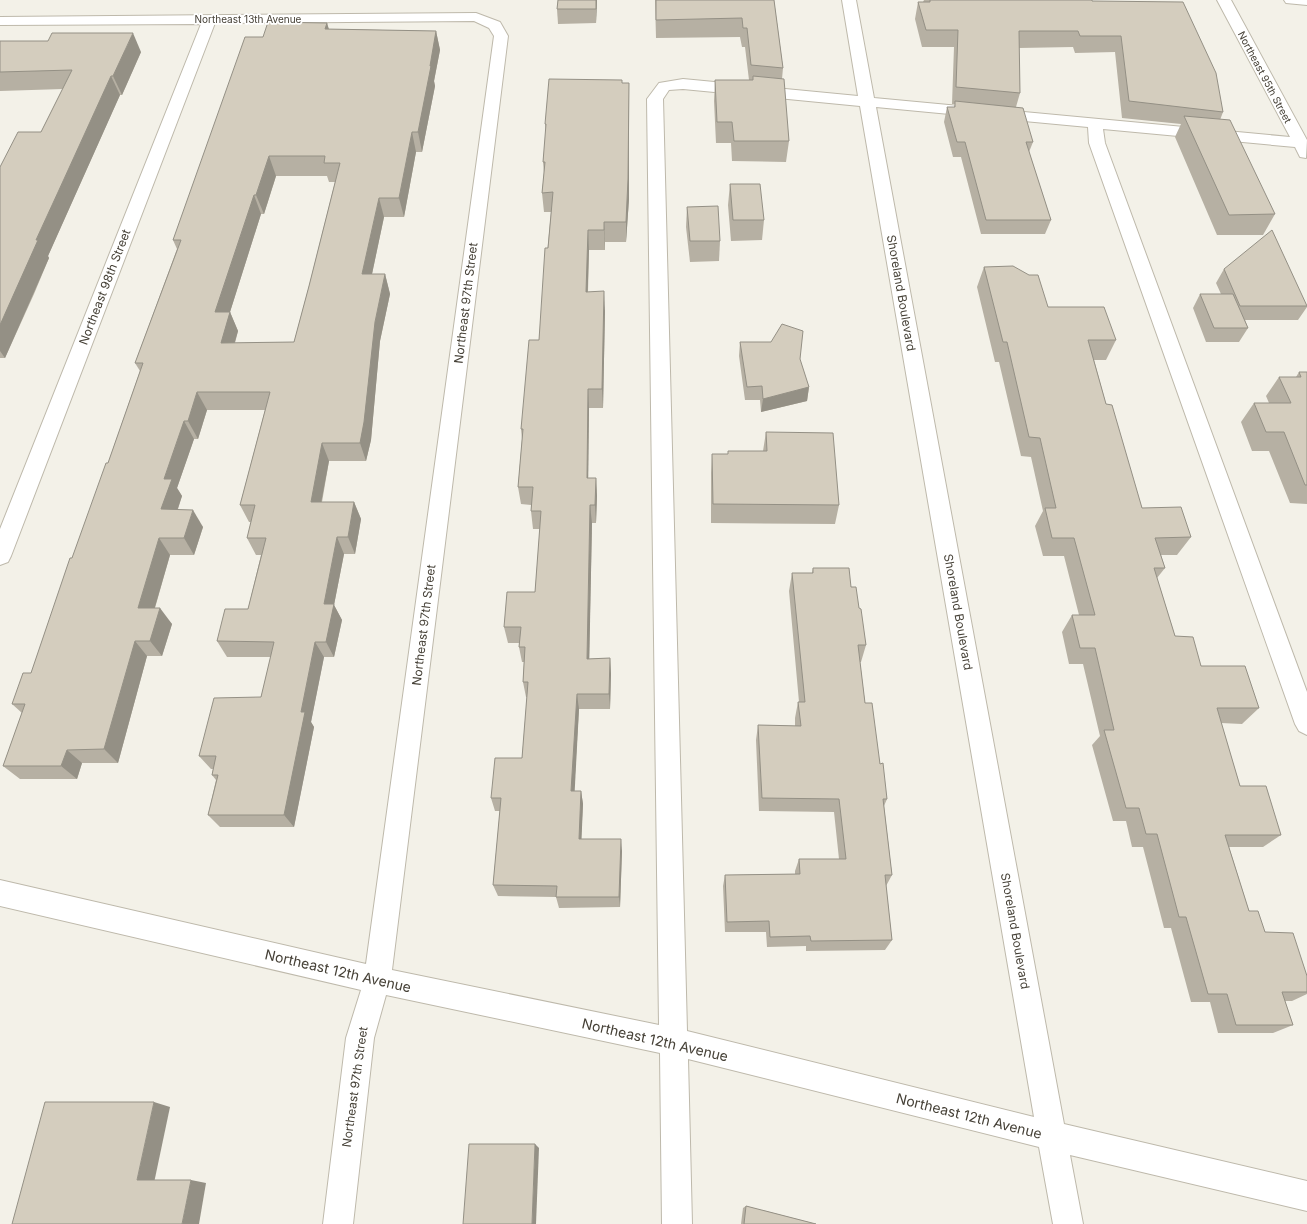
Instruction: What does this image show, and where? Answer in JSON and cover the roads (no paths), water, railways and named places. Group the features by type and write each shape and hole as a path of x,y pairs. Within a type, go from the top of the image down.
{"street":[{"name":"Shoreland Boulevard","path":"849,0 1068,1224"},
{"name":"Northeast 95th Street","path":"1224,0 1304,149"},
{"path":"1291,0 1307,1"},
{"name":"Northeast 13th Avenue","path":"0,21 476,17 496,25"},
{"name":"Northeast 98th Street","path":"0,556 210,19"},
{"name":"Northeast 97th Street","path":"338,1224 360,1038 377,980 501,36 496,25"},
{"path":"677,1224 655,99 664,86 683,84 1095,124 1304,149"},
{"path":"1095,124 1097,143 1307,724"},
{"name":"Northeast 12th Avenue","path":"0,893 377,980 674,1042 1053,1137 1307,1196"}]}
